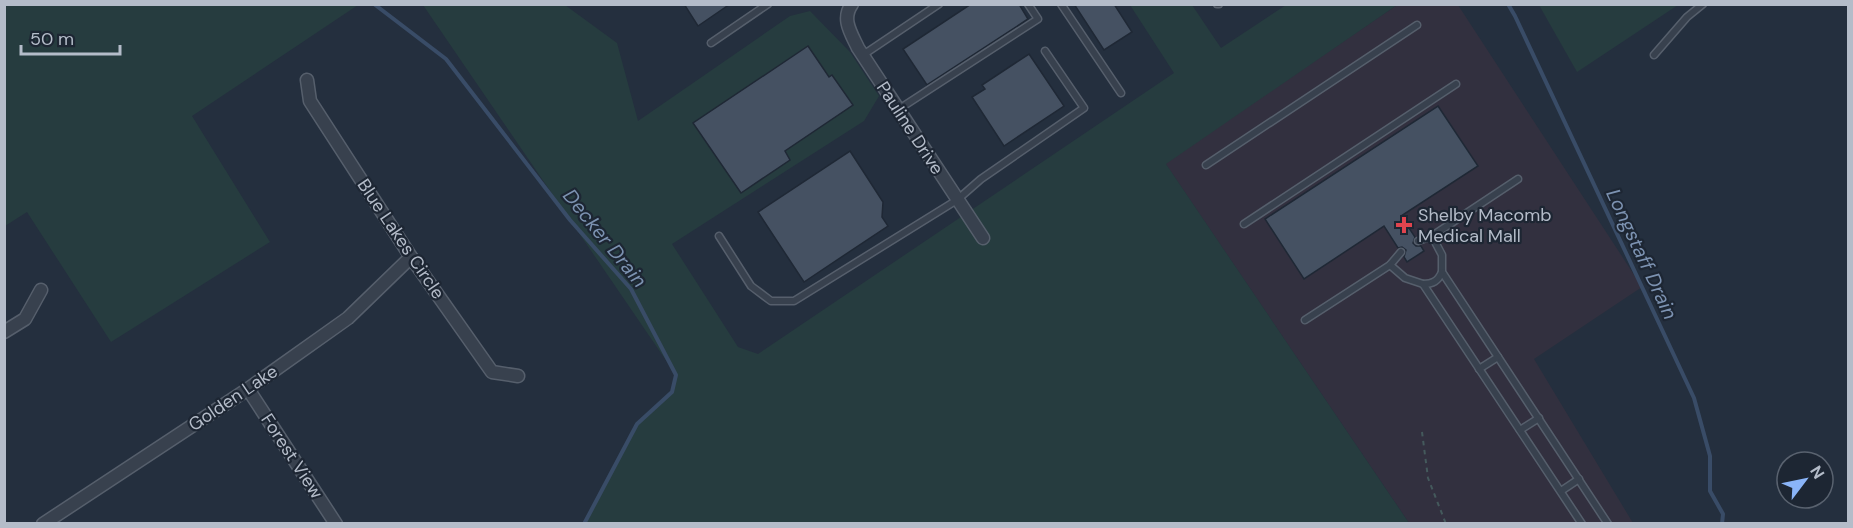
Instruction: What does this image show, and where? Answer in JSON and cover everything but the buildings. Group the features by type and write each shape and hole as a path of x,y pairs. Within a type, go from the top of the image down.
{"street":[{"name":"Pauline Drive","path":"849,10 849,30 863,55 982,238"},
{"name":"Blue Lakes Circle","path":"307,80 310,100 411,257 492,372 518,376"},
{"name":"Golden Lake","path":"43,524 248,389 348,318 411,257"},
{"path":"4,332 25,318 41,290"},
{"name":"Forest View","path":"248,389 336,524"}],"lane":[{"path":"711,43 768,4"},
{"path":"863,55 939,4"},
{"path":"898,109 1038,19 1028,4"},
{"path":"1061,4 1121,93"},
{"path":"1654,55 1687,17 1703,4"},
{"path":"1206,165 1417,25"},
{"path":"719,236 751,286 771,301 794,301 957,200 981,179 1084,108 1045,51"},
{"path":"1244,224 1456,84"},
{"path":"1418,241 1432,236 1518,179"},
{"path":"1390,265 1405,278 1423,284 1431,284 1439,279 1442,272 1442,255 1432,236"},
{"path":"1305,320 1390,265 1401,252"},
{"path":"1442,272 1608,524"},
{"path":"1423,284 1581,524"},
{"path":"1479,369 1498,357"},
{"path":"1520,430 1539,418"},
{"path":"1561,491 1579,479"}],"path":[{"path":"1422,432 1428,478 1446,524"}],"shaded area":[{"name":"Shelby Macomb Medical Mall","path":"1397,5 1458,5 1642,287 1534,359 1633,523 1409,523 1165,163"}],"green space":[{"path":"5,4 358,5 192,116 270,242 111,342 27,212 5,226"},
{"path":"423,5 565,5 617,43 638,121 790,16 810,11 850,52 879,96 864,121 672,244 738,347 758,354 1174,73 1130,5 1192,5 1221,48 1286,5 1397,5 1166,164 1409,523 584,523 637,424 672,392 676,375"},
{"path":"1539,5 1678,5 1577,72"}],"waterway":[{"name":"Decker Drain","path":"374,4 446,59 570,220 631,289 676,375 672,392 637,424 584,524"},
{"name":"Longstaff Drain","path":"1508,4 1694,398 1710,456 1710,491 1723,514 1722,524"}],"place":[{"name":"Shelby Macomb Medical Mall","path":"1404,225"}]}
